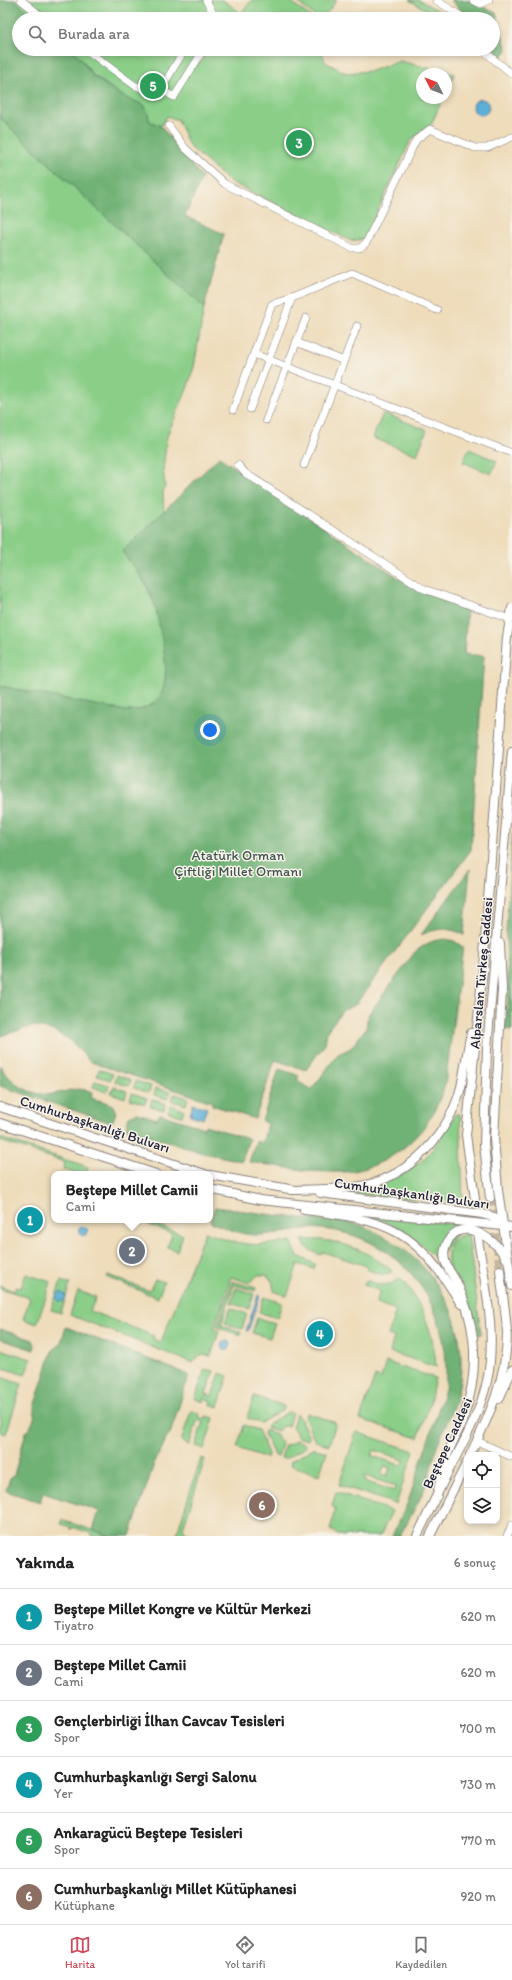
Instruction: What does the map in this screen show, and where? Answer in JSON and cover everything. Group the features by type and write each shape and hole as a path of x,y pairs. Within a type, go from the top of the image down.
{"main road":[{"name":"Alparslan Türkeş Caddesi","path":"483,969 512,608"},
{"name":"Alparslan Türkeş Caddesi","path":"490,1198 484,1145 487,1049 512,751"},
{"path":"499,912 502,989 494,1138 508,1227 509,1262 512,1286"},
{"path":"291,1190 346,1188 376,1182 401,1170 414,1161 438,1136 452,1110 461,1087 483,969"},
{"path":"475,1199 466,1135 483,969"},
{"name":"Cumhurbaşkanlığı Bulvarı","path":"0,1107 196,1171"},
{"name":"Cumhurbaşkanlığı Bulvarı","path":"0,1123 147,1171"},
{"name":"Cumhurbaşkanlığı Bulvarı","path":"213,1176 291,1190 482,1214 494,1217 508,1227"},
{"name":"Cumhurbaşkanlığı Bulvarı","path":"213,1190 260,1200 508,1227"},
{"path":"260,1200 285,1207 351,1216 376,1222 396,1231 416,1245 441,1271 468,1315"},
{"path":"437,1496 445,1460 464,1416 471,1392 473,1338 468,1315 458,1286 445,1263 444,1252 448,1242 460,1231 466,1230 481,1232 498,1246 509,1262"},
{"name":"Beştepe Caddesi","path":"417,1536 470,1430 481,1405 487,1380 490,1356 489,1323 478,1239"},
{"name":"Beştepe Caddesi","path":"488,1419 501,1380 506,1352 507,1332 500,1270"},
{"name":"Beştepe Caddesi","path":"472,1452 512,1370"},
{"name":"Beştepe Caddesi","path":"430,1536 464,1468"}],"street":[{"path":"21,0 36,12"},
{"path":"206,0 212,12"},
{"path":"436,0 454,12"},
{"path":"473,0 481,4 489,0"},
{"path":"95,56 134,85 141,88 161,89 174,97 200,56"},
{"path":"161,89 181,56"},
{"path":"490,56 512,74"},
{"path":"169,126 185,148 225,184 352,248 360,248 366,243 416,140 430,129 475,148 487,148 512,137"},
{"path":"233,410 272,304 292,298 352,273 437,310"},
{"path":"250,409 292,298"},
{"path":"266,420 306,318"},
{"path":"304,466 357,326"},
{"path":"296,342 344,361"},
{"path":"254,354 336,384 512,453"},
{"path":"238,465 245,473 424,589 510,619"},
{"path":"477,1441 512,1457"},
{"path":"507,1536 512,1525"}],"green space":[{"path":"0,0 14,0 29,12 12,12 12,56 79,56 93,76 124,97 144,105 148,113 149,121 161,126 202,178 185,216 224,234 204,308 0,118"},
{"path":"14,0 223,0 240,12 29,12"},
{"path":"252,0 289,0 304,12 242,12"},
{"path":"295,0 337,0 328,12 310,12"},
{"path":"409,0 419,0 440,12 430,12"},
{"path":"451,0 467,0 494,12 464,12"},
{"path":"500,26 507,50 500,59 498,56 500,56"},
{"path":"79,56 323,56 325,62 346,73 371,71 400,61 429,68 416,68 416,104 440,104 431,125 411,140 364,239 351,241 229,181 189,146 178,120 167,116 161,126 149,121 148,113 144,105 124,97 93,75"},
{"path":"0,118 204,308 194,367 187,389 167,436 163,470 165,486 163,493 164,516 122,552 142,578 155,605 165,653 164,687 220,743 108,709 0,686"},
{"path":"383,413 427,430 417,455 373,438"},
{"path":"469,449 497,461 491,474 463,462"},
{"name":"Atatürk Orman Çiftliği Millet Ormanı","path":"219,457 412,587 467,609 464,654 484,656 471,850 355,1005 343,1010 327,1031 325,1044 306,1070 275,1060 255,1119 212,1105 212,1102 91,1062 70,1040 54,1031 33,1026 0,1036 0,686 126,711 141,709 152,704 159,697 164,688 165,665 162,639 156,611 151,595 145,584 135,568 122,552"},
{"path":"512,832 512,1030 505,1029 508,1000 506,932"},
{"path":"470,869 464,935 459,932 442,929 421,935"},
{"path":"445,939 454,941 463,947 445,1085 437,1105 427,1123 419,1133 400,1151 389,1158 377,1164 353,1171 317,1171 249,1162 256,1141 262,1143 268,1124 262,1121 279,1069 298,1075 298,1081 311,1090 338,1054 351,1048 366,1028 368,1015 415,952 429,943 436,940"},
{"path":"0,1065 10,1078 22,1088 30,1091 54,1094 69,1090 82,1089 93,1092 91,1098 112,1104 116,1112 112,1123 0,1086"},
{"path":"99,1069 113,1074 110,1080 97,1076"},
{"path":"117,1075 131,1080 129,1086 115,1082"},
{"path":"95,1081 109,1085 107,1092 93,1087"},
{"path":"136,1081 151,1086 149,1093 134,1088"},
{"path":"114,1087 127,1091 125,1098 111,1093"},
{"path":"156,1088 170,1092 167,1099 154,1095"},
{"path":"132,1093 147,1098 145,1104 130,1099"},
{"path":"174,1094 188,1098 186,1105 172,1101"},
{"path":"152,1099 166,1104 164,1110 150,1106"},
{"path":"171,1105 184,1110 182,1116 168,1112"},
{"path":"137,1113 157,1119 160,1114 204,1128 205,1125 249,1139 242,1161 203,1153 126,1128 129,1116"},
{"path":"455,1114 460,1114 463,1203 334,1192 402,1173 419,1163 440,1140"},
{"path":"0,1138 88,1167 87,1171 69,1171 63,1169 65,1162 0,1141"},
{"path":"215,1207 296,1218 342,1222 362,1226 383,1236 403,1249 420,1264 434,1281 446,1300 455,1321 460,1343 461,1367 459,1387 454,1405 437,1446 427,1482 400,1536 392,1536 408,1502 445,1389 446,1360 441,1332 432,1306 418,1282 400,1262 378,1247 352,1235 314,1228 253,1235 231,1230 213,1223"},
{"path":"370,1216 466,1225 466,1227 461,1227 441,1256 442,1265 426,1249 409,1236 391,1225"},
{"path":"145,1223 153,1223 183,1235 177,1251 167,1247 172,1235"},
{"path":"205,1232 238,1243 267,1244 291,1241 298,1256 315,1264 314,1269 298,1264 287,1296 274,1291 272,1280 266,1275 258,1275 249,1283 231,1277 214,1329 219,1331 211,1356 200,1356 193,1363 70,1315 78,1291 96,1297 90,1311 154,1336 153,1339 161,1342"},
{"path":"468,1233 481,1334 476,1335 448,1264 448,1253 451,1244 458,1237"},
{"path":"302,1240 327,1241 350,1246 362,1251 392,1271 386,1274 379,1274 366,1269 367,1266 323,1252 321,1255 307,1248"},
{"path":"26,1274 51,1282 37,1324 23,1319 30,1298 0,1288 0,1286 14,1291 16,1287 21,1288"},
{"path":"108,1275 147,1290 150,1290 155,1279 164,1282 158,1298 107,1277"},
{"path":"400,1278 415,1298 426,1320 433,1343 436,1367 390,1352 394,1337 388,1335 396,1310 376,1303 380,1291 364,1285 366,1280 383,1285 396,1281"},
{"path":"61,1281 70,1284 61,1313 51,1310"},
{"path":"232,1281 256,1288 255,1291 234,1285 221,1325 241,1332 240,1335 217,1327"},
{"path":"236,1288 254,1294 249,1309 231,1303"},
{"path":"264,1297 282,1303 277,1318 259,1312"},
{"path":"230,1308 247,1314 242,1329 225,1323"},
{"path":"257,1318 275,1323 270,1338 252,1333"},
{"path":"66,1327 189,1375 170,1434 156,1458 130,1536 111,1536 93,1530 99,1511 43,1493 40,1502 6,1491 10,1478 14,1475 26,1432 33,1420 35,1413 34,1407 52,1351 60,1345"},
{"path":"0,1329 33,1340 35,1345 34,1350 0,1339"},
{"path":"0,1349 31,1359 25,1375 0,1367"},
{"path":"386,1362 435,1378 430,1403 418,1438 360,1419 375,1376 381,1378"},
{"path":"205,1369 214,1371 206,1394 212,1396 220,1373 228,1376 218,1407 210,1404 211,1401 204,1398 203,1402 195,1399"},
{"path":"0,1377 22,1384 6,1434 0,1432"},
{"path":"254,1396 284,1406 283,1410 260,1423 247,1418"},
{"path":"191,1411 199,1413 198,1417 205,1419 206,1416 214,1418 204,1449 195,1446 203,1422 197,1421 189,1445 181,1441"},
{"path":"288,1412 292,1413 288,1426 282,1426 278,1431 266,1427 268,1424"},
{"path":"307,1413 336,1423 329,1445 315,1441 305,1418"},
{"path":"296,1414 299,1416 309,1437 308,1440 297,1437 296,1432 292,1427"},
{"path":"244,1425 258,1430 268,1454 267,1458 237,1448"},
{"path":"265,1430 277,1434 277,1438 282,1444 278,1457 274,1455 264,1434"},
{"path":"356,1432 414,1451 396,1504 339,1485","holes":["374,1450 404,1460 403,1466 372,1456","384,1466 390,1468 387,1477 381,1475","365,1476 396,1486 394,1491 364,1481"]},
{"path":"295,1440 306,1444 305,1447 285,1459 281,1458 285,1445 291,1444"},
{"path":"313,1448 327,1452 319,1475 290,1465 291,1461"},
{"path":"201,1458 205,1459 183,1528 186,1533 196,1536 176,1536"},
{"path":"336,1492 392,1511 380,1536 343,1536 330,1530 335,1509 332,1506"},
{"path":"62,1520 110,1536 92,1536 93,1534 73,1527 71,1530 71,1527 61,1524"}],"water":[{"path":"478,99 484,99 489,104 487,113 484,115 478,115 473,110 473,104"},
{"path":"193,1104 207,1108 203,1119 190,1115"},
{"path":"81,1227 85,1227 87,1231 85,1235 81,1235 79,1233 79,1229"},
{"path":"61,1292 66,1297 61,1302 56,1297"},
{"path":"258,1295 260,1296 248,1331 246,1331"},
{"path":"224,1341 228,1341 230,1345 228,1349 224,1349 222,1347 222,1343"}],"tunnel":[{"path":"490,1198 500,1270"},
{"path":"475,1199 476,1218"}],"place":[{"name":"Ankaragücü Beştepe Tesisleri","path":"153,86"},
{"name":"Gençlerbirliği İlhan Cavcav Tesisleri","path":"299,143"},
{"name":"Beştepe Millet Kongre ve Kültür Merkezi","path":"30,1220"},
{"name":"Beştepe Millet Camii","path":"132,1251"},
{"name":"Cumhurbaşkanlığı Sergi Salonu","path":"320,1334"},
{"name":"Cumhurbaşkanlığı Millet Kütüphanesi","path":"262,1505"}]}
